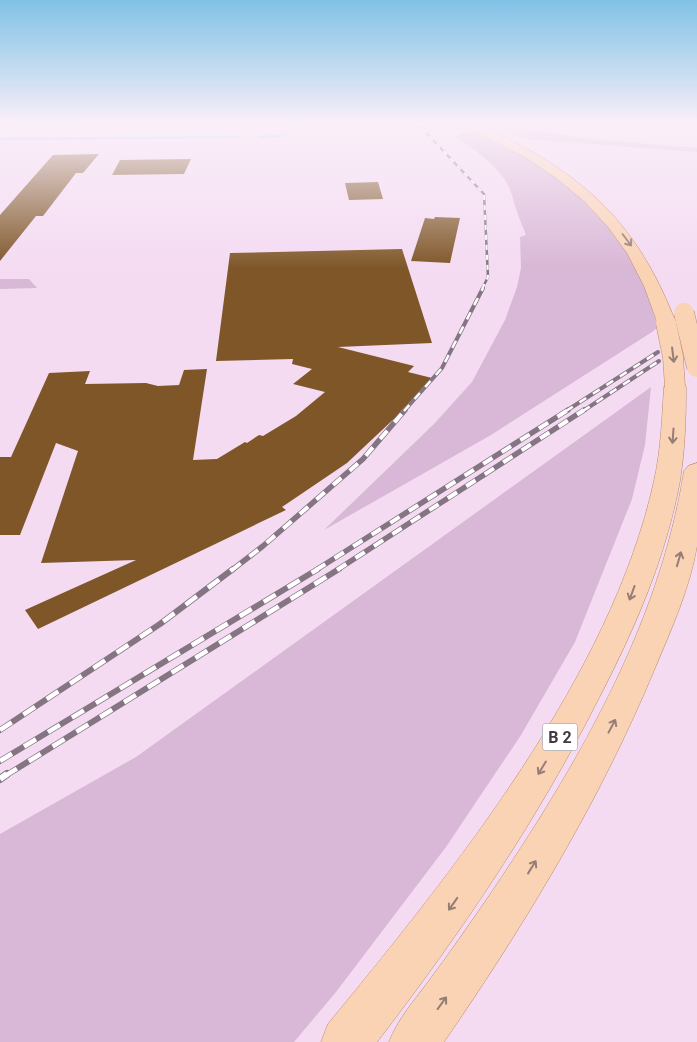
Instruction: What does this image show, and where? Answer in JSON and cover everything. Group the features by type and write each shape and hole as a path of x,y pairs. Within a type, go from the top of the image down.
{"main road":[{"name":"B 2","path":"554,171 571,182 596,204 622,233 636,254 654,288 666,323 673,357 686,377"},
{"path":"567,171 612,205 641,237"},
{"name":"B 2","path":"346,1042 420,950 505,830 580,704 622,619 654,528 667,483 686,377 681,305"},
{"name":"B 2","path":"414,1042 514,897 550,838 617,716 657,628 686,535 697,471"}],"shaded area":[{"path":"497,171 547,171 578,192 623,243 645,287 658,327 491,435 324,530 434,424 472,382 505,320 517,287 521,268 520,237 526,235 512,195 503,177"},
{"path":"0,279 29,279 37,288 0,289"},
{"path":"651,387 645,445 632,499 575,642 521,735 446,847 336,992 294,1042 0,1042 0,834 136,757"}],"building":[{"path":"39,171 85,171 83,173 76,173 43,216 36,216 0,261 0,215"},
{"path":"114,171 186,171 184,174 112,175"},
{"path":"378,182 383,199 349,200 345,183"},
{"path":"435,217 460,218 450,263 411,261 425,218 434,219"},
{"path":"402,249 432,343 338,347 414,366 408,372 432,378 397,416 347,463 282,507 286,510 38,629 25,610 136,560 41,563 78,451 56,443 20,535 0,535 0,457 11,457 49,373 90,371 85,384 146,383 158,386 179,385 184,370 207,369 193,460 217,459 259,435 263,436 296,416 325,392 293,384 312,369 292,364 293,359 216,361 230,253"}],"railway":[{"path":"462,171 484,194 488,277 482,289"},
{"path":"404,411 442,368 483,288"},
{"path":"566,411 658,352"},
{"path":"583,411 659,361"},
{"path":"232,570 263,546 363,459 405,410"},
{"path":"316,570 568,410"},
{"path":"337,570 584,410"},
{"path":"0,730 160,624 233,569"},
{"path":"0,761 318,569"},
{"path":"5,776 339,569"},
{"path":"0,779 7,774"}]}
